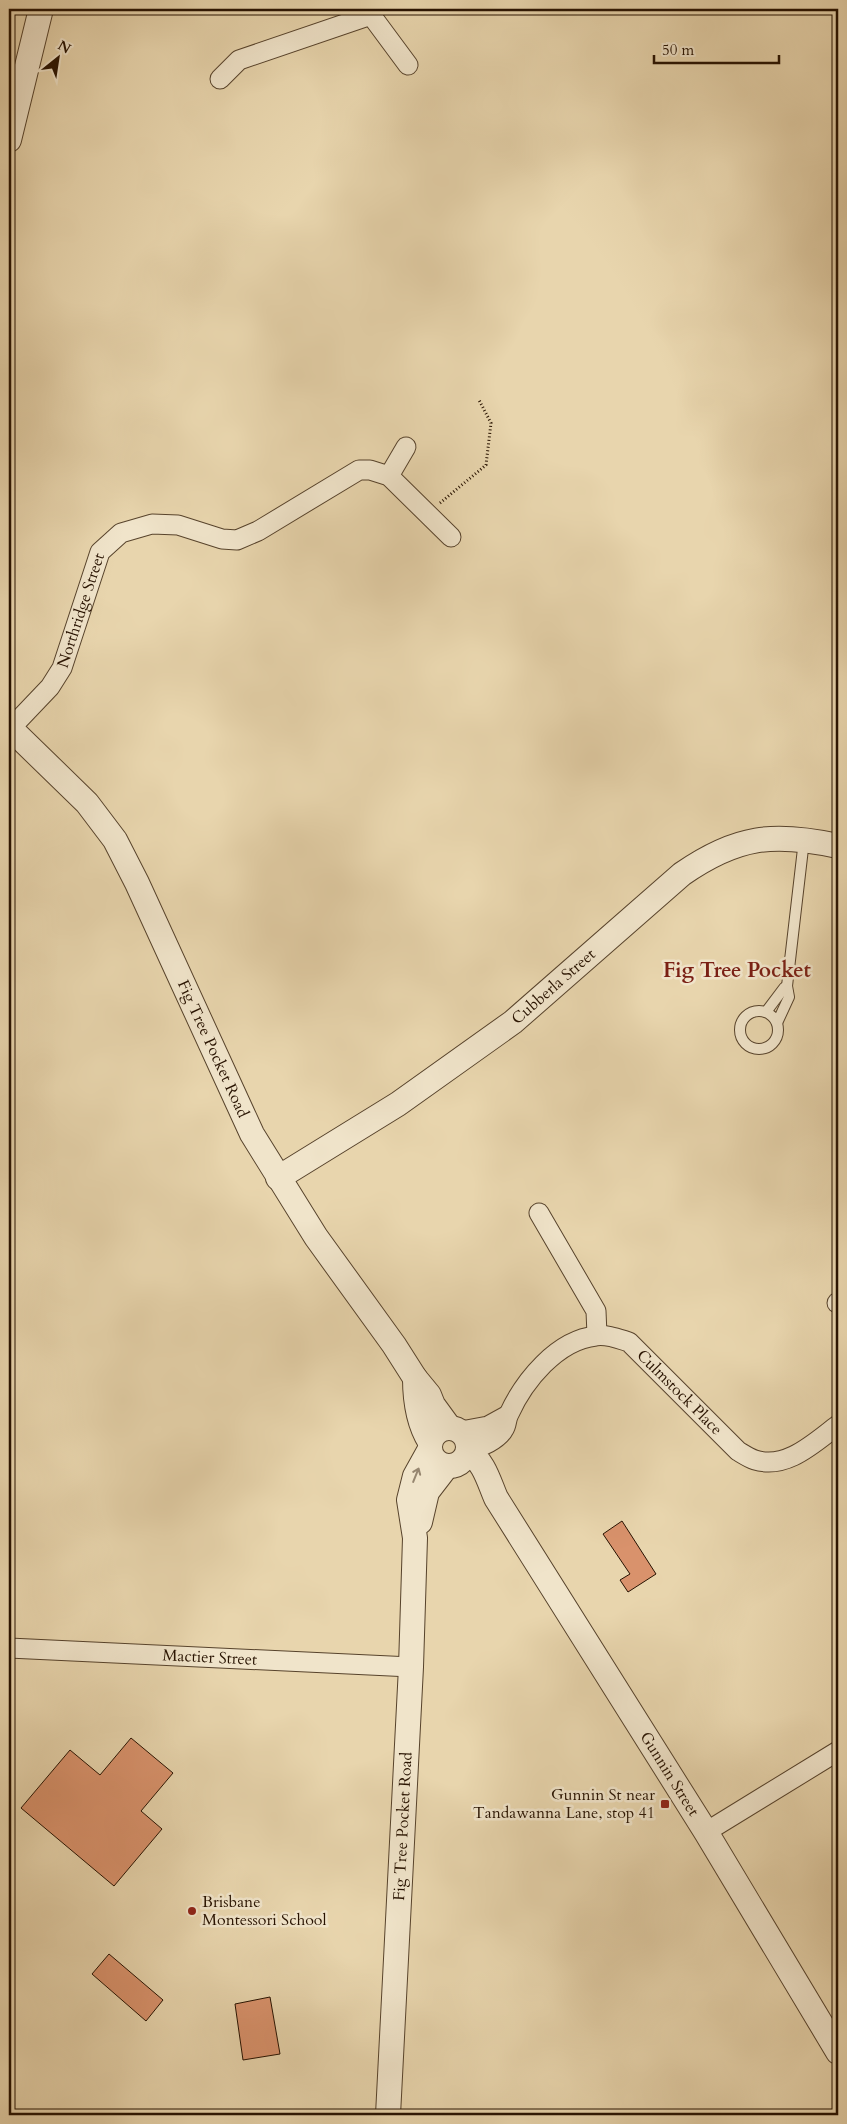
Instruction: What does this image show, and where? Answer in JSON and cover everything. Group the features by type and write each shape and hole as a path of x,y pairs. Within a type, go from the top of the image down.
{"street":[{"path":"9,140 41,9"},
{"path":"220,79 239,60 372,12 408,65"},
{"path":"406,447 390,476 451,538"},
{"name":"Northridge Street","path":"10,728 50,687 62,668 100,552 121,533 152,524 178,525 222,539 237,540 258,531 359,470 370,470 390,476"},
{"name":"Fig Tree Pocket Road","path":"10,728 87,803 115,840 137,883 252,1134 316,1237 429,1395 458,1448 427,1492 416,1538 388,2115"},
{"name":"Cubberla Street","path":"278,1178 398,1104 513,1022 682,874 702,860 729,847 761,838 804,839 838,846"},
{"path":"539,1213 596,1311 597,1335"},
{"name":"Culmstock Place","path":"458,1448 488,1426 508,1415 537,1369 556,1353 580,1339 597,1335 614,1337 629,1342 738,1451 756,1460 778,1462 804,1451 838,1425"},
{"path":"415,1378 415,1398 422,1430 436,1461 458,1448"},
{"name":"Fig Tree Pocket Road","path":"416,1538 409,1500 415,1476 430,1446"},
{"name":"Gunnin Street","path":"458,1448 496,1498 706,1832 838,2052"},
{"name":"Mactier Street","path":"9,1648 411,1667"},
{"path":"706,1832 838,1751"}],"lane":[{"path":"777,1023 788,999 804,839"},
{"path":"766,1012 784,988 788,986"},
{"path":"752,1012 766,1012 777,1023 778,1036 770,1046 758,1050 746,1044 740,1033 742,1020 752,1012"}],"path":[{"path":"431,516 486,465 491,423 479,400"}],"building":[{"path":"622,1521 656,1574 628,1592 620,1580 630,1574 603,1534"},
{"path":"131,1738 173,1773 141,1811 162,1829 114,1886 21,1808 70,1750 100,1775"},
{"path":"109,1954 163,2000 146,2021 92,1974"},
{"path":"270,1997 280,2054 243,2060 235,2004"}],"place":[{"name":"Gunnin St near Tandawanna Lane, stop 41","path":"665,1804"},
{"name":"Brisbane Montessori School","path":"192,1911"}],"district":[{"name":"Fig Tree Pocket","path":"737,970"}]}
